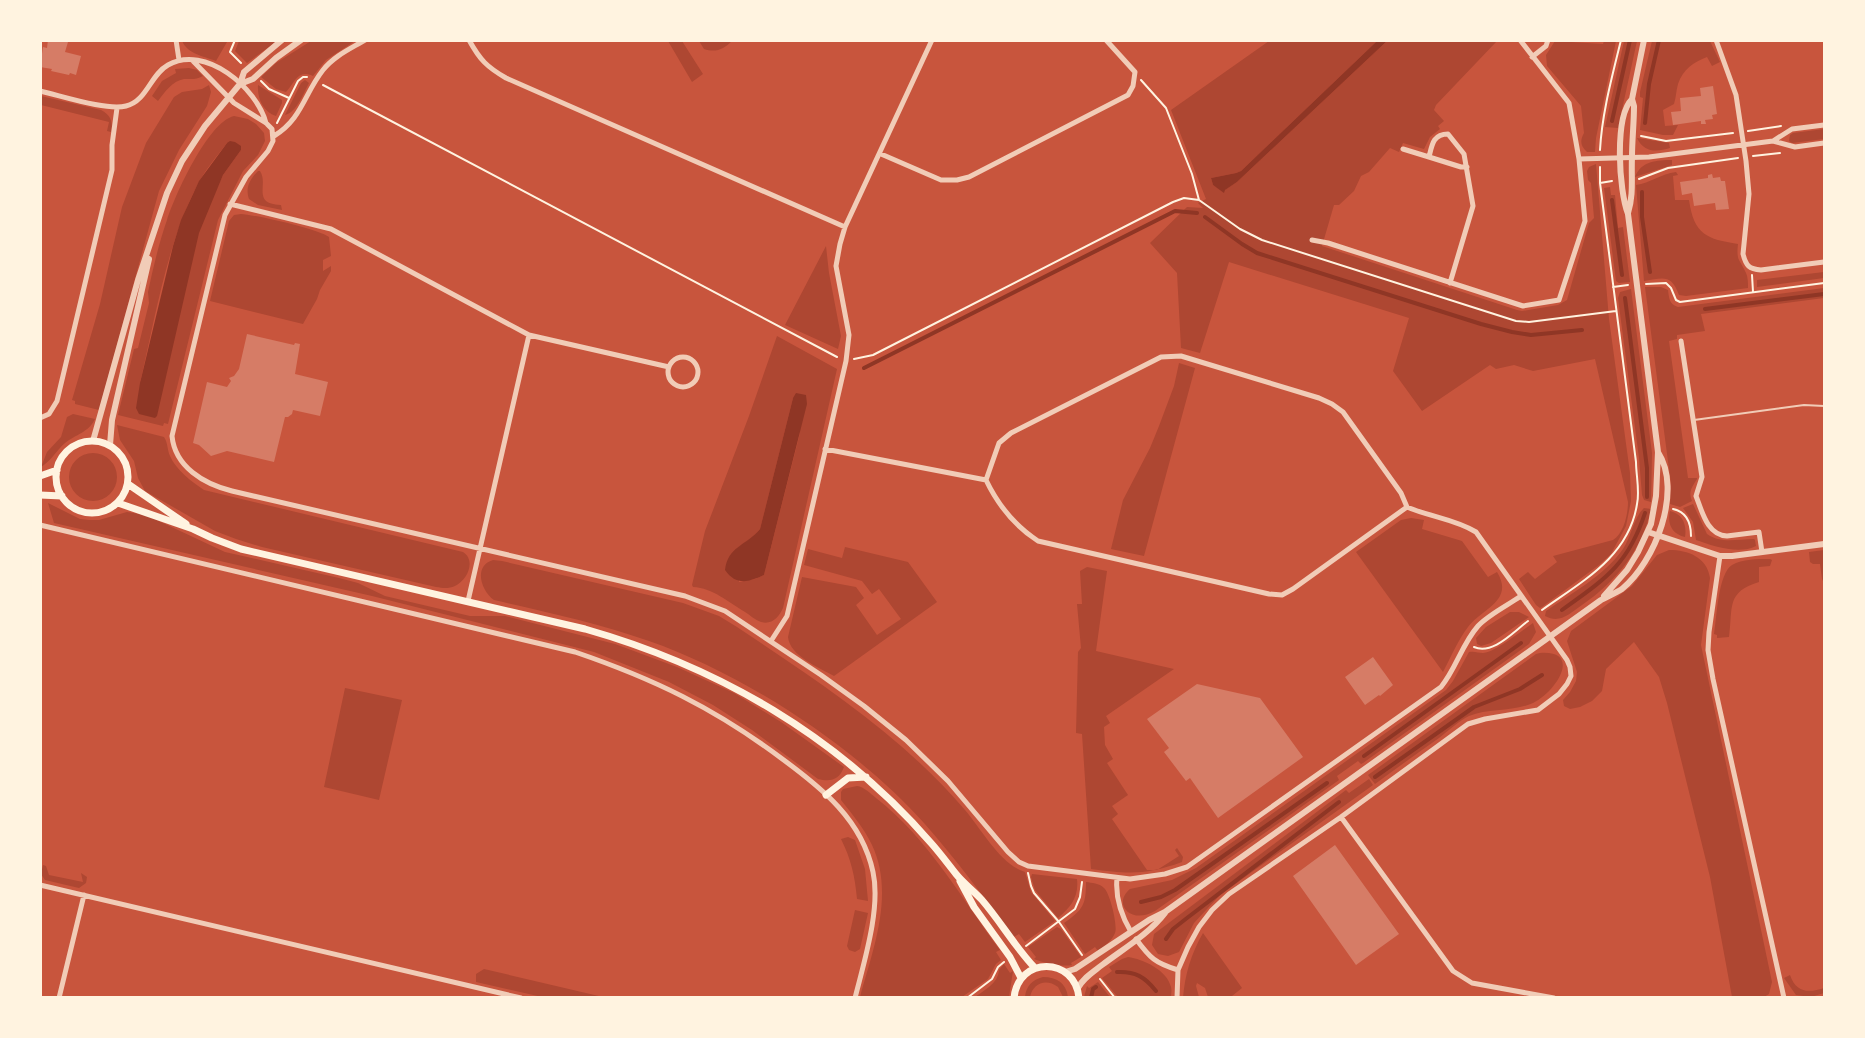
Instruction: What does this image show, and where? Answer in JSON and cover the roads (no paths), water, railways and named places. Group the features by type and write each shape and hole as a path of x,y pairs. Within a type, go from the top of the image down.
{"main road":[{"path":"93,441 111,445 126,462 129,473 124,494 118,503 99,513 78,510 62,496 57,484 57,470 61,459 69,449 80,443 93,441"},
{"path":"40,476 57,470"},
{"path":"128,484 193,529"},
{"path":"40,495 62,496"},
{"path":"118,503 242,549 585,629 625,640 694,667 758,700 809,733 866,777 909,819 958,876 982,899 1035,968"},
{"path":"826,795 848,778 866,777"},
{"path":"958,876 974,907 1010,957 1021,978"},
{"path":"1014,998 1021,978 1035,968 1051,966 1070,976 1078,988 1079,998"}],"street":[{"path":"176,40 179,60"},
{"path":"93,441 138,280 167,193 182,161 201,131 240,84 244,72 282,40"},
{"path":"240,84 256,76 301,40"},
{"path":"274,136 285,130 297,115 324,69 336,58 365,40"},
{"path":"469,40 480,60 489,69 506,78 845,228"},
{"path":"771,641 787,616 846,361 849,335 836,266 840,244 845,228 932,40"},
{"path":"881,154 941,180 969,177 1128,94 1133,86 1135,72 1106,40"},
{"path":"1312,240 1328,243 1523,306 1559,300 1585,221 1579,159 1569,103 1520,40"},
{"path":"1532,57 1546,46 1548,40"},
{"path":"1628,214 1632,200 1633,180 1634,106 1632,99 1644,40"},
{"path":"1716,40 1733,84 1746,158 1749,194 1743,254 1745,262 1752,269 1761,270 1824,262"},
{"path":"40,91 117,108 137,101 161,69 179,60 202,60 227,73 240,84 263,112 266,123"},
{"path":"193,61 228,98 266,123 272,129 274,136 268,152 246,177 230,204 221,227 172,430 172,445 176,453 202,480 218,487 698,600 725,611 864,706 906,740 961,795 1008,852 1019,862 1028,866 1117,878 1142,878 1179,870 1196,861 1441,687 1465,644 1479,625 1521,596"},
{"path":"1601,600 1628,570 1647,532 1654,507 1659,452 1628,214 1623,202 1621,181 1621,134 1626,105 1632,99"},
{"path":"40,418 49,414 57,401 112,170 112,145 117,108"},
{"path":"1773,141 1792,129 1824,125"},
{"path":"1430,157 1434,138 1448,134 1463,150 1467,167 1472,212 1450,283"},
{"path":"1579,159 1632,158 1773,141 1795,147 1824,143"},
{"path":"1403,149 1467,167"},
{"path":"230,204 331,229 529,335 669,367"},
{"path":"111,445 112,420 145,282 152,238"},
{"path":"468,601 529,335"},
{"path":"1681,341 1702,477 1696,496 1710,527 1716,534 1721,536 1759,532 1762,552"},
{"path":"1177,998 1178,970 1199,927 1212,910 1229,894 1341,817 1468,724 1538,710 1559,694 1567,684 1571,676 1570,667 1476,532 1465,525 1407,507 1401,493 1343,412 1319,398 1181,356 1161,357 1011,433 999,443 986,480 991,491 1014,522 1038,541 1275,594 1282,595 1293,589 1407,507"},
{"path":"684,357 696,365 697,375 689,386 679,387 671,381 669,367 675,360 684,357"},
{"path":"825,449 986,480"},
{"path":"1065,972 1075,969 1149,920 1165,912 1550,636 1601,600 1620,590 1650,554 1666,512 1664,460 1659,452"},
{"path":"40,525 575,652 622,668 687,698 737,726 792,766 826,795 845,813 865,844 873,873 873,918 855,998"},
{"path":"1647,532 1720,556 1824,544"},
{"path":"1720,556 1708,650 1784,998"},
{"path":"1341,817 1453,971 1472,983 1554,998"},
{"path":"1117,878 1116,890 1121,916 1131,932 1149,957 1164,966 1178,970"},
{"path":"40,885 521,998"},
{"path":"59,998 84,895"},
{"path":"1078,988 1085,978 1156,925 1165,912"}],"lane":[{"path":"1694,420 1804,405 1824,406"}],"waterway":[{"path":"1612,121 1630,40"},
{"path":"1645,123 1649,84 1659,40"},
{"path":"1642,192 1642,217 1650,272"},
{"path":"1612,200 1622,275"},
{"path":"864,368 1175,211 1197,213"},
{"path":"1205,217 1257,253 1481,324 1531,335 1582,330"},
{"path":"1705,309 1824,294"},
{"path":"1625,298 1647,468 1647,497"},
{"path":"1562,610 1603,579 1623,558 1631,546 1645,513"},
{"path":"1364,756 1521,643"},
{"path":"1375,777 1474,707 1520,689 1542,675"},
{"path":"1141,902 1161,897 1175,890 1327,783"},
{"path":"1166,939 1173,929 1339,802"},
{"path":"1117,972 1139,976 1156,991"},
{"path":"1091,998 1093,989 1096,987"}]}
